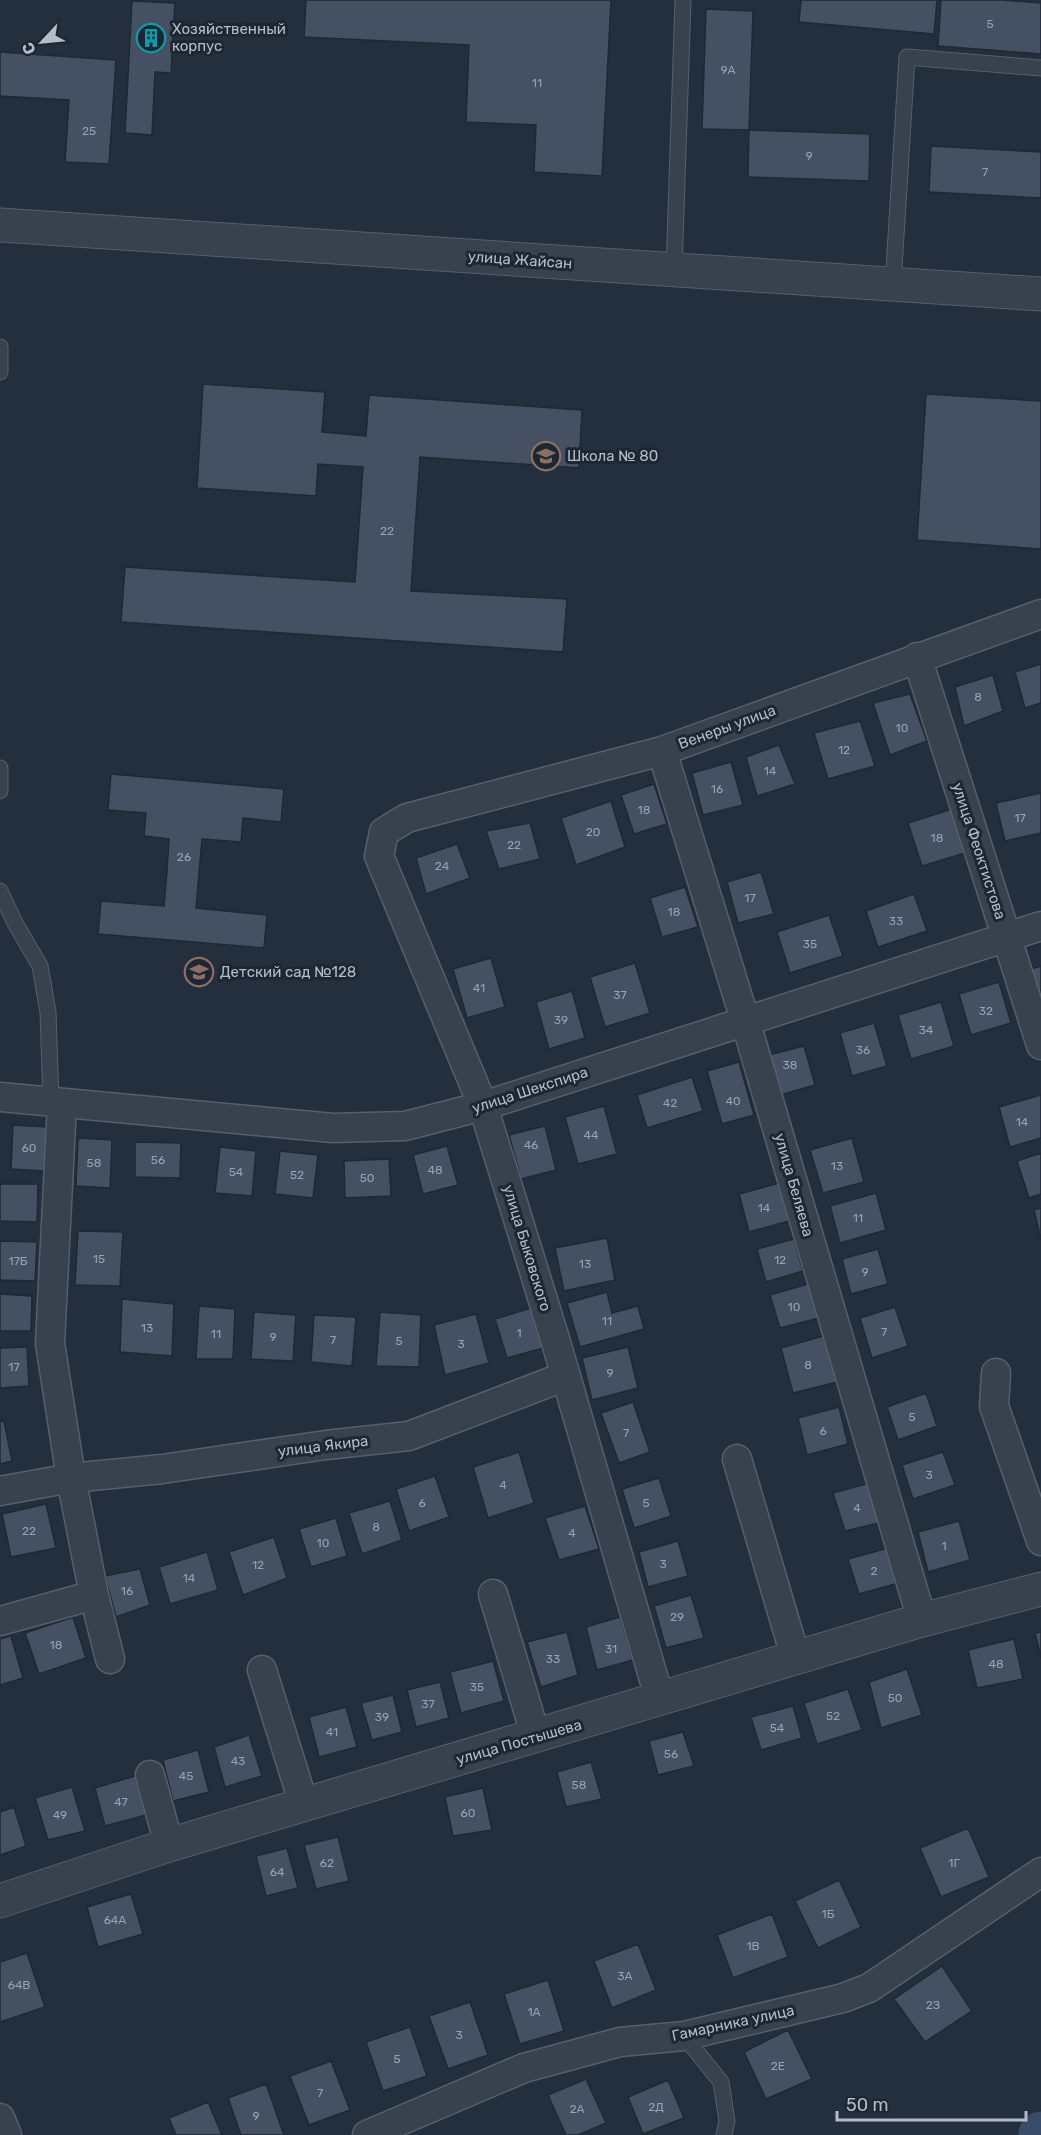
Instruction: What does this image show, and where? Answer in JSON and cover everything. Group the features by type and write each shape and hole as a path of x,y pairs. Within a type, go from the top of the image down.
{"street":[{"name":"улица Жайсан","path":"0,225 1041,294"},
{"name":"Венеры улица","path":"407,818 662,751 1041,614"},
{"name":"улица Феоктистова","path":"917,657 1041,1045"},
{"name":"улица Беляева","path":"662,751 745,1020 922,1620"},
{"name":"улица Быковского","path":"407,818 384,832 379,856 483,1106 566,1376 660,1700"},
{"name":"улица Шекспира","path":"0,1097 333,1128 405,1126 483,1106 1041,926"},
{"path":"57,1103 50,1343 71,1478 94,1594 111,1659"},
{"path":"996,1373 994,1406 1041,1541"},
{"name":"улица Якира","path":"0,1491 71,1478 162,1468 326,1444 409,1436 566,1376"},
{"path":"738,1459 796,1659"},
{"name":"улица Постышева","path":"0,1901 169,1845 922,1620 1041,1589"},
{"path":"0,1621 94,1594"},
{"path":"493,1594 536,1737"},
{"path":"262,1670 304,1805"},
{"path":"150,1775 169,1845"},
{"name":"Гамарника улица","path":"367,2135 524,2068 620,2042 684,2036 843,1998 868,1988 1041,1872"},
{"path":"0,2118 7,2135"}],"lane":[{"path":"674,271 683,0"},
{"path":"893,285 908,57 1041,68"},
{"path":"0,347 0,372"},
{"path":"0,768 0,791"},
{"path":"0,891 15,923 40,966 48,1012 57,1103"},
{"path":"684,2036 721,2082 727,2121 724,2135"}],"building":[{"path":"306,0 611,0 602,176 534,172 536,125 466,122 469,45 304,37"},
{"path":"801,0 937,0 934,34 799,22"},
{"path":"941,0 1002,0 1041,3 1041,54 938,46"},
{"name":"Хозяйственный корпус","path":"132,1 175,3 171,73 155,72 152,135 125,133"},
{"path":"706,9 753,11 749,130 702,129"},
{"path":"0,52 116,60 109,164 65,162 69,100 0,96"},
{"path":"749,130 870,134 869,181 748,177"},
{"path":"931,146 1041,152 1041,198 929,192"},
{"name":"Школа № 80","path":"203,384 325,392 322,432 366,436 369,395 582,410 579,468 420,457 411,591 567,599 563,652 121,622 125,567 355,582 363,467 318,464 316,496 197,488"},
{"path":"926,394 1041,401 1041,549 917,540"},
{"path":"1041,664 1041,703 1025,708 1015,672"},
{"path":"993,675 1003,711 964,726 955,687"},
{"path":"910,694 927,741 890,755 873,703"},
{"path":"860,721 875,766 828,779 814,733"},
{"path":"779,745 795,784 757,796 746,757"},
{"path":"731,762 743,805 703,815 692,773"},
{"path":"111,774 284,789 281,822 243,818 241,842 202,839 196,908 267,915 264,948 98,934 101,901 164,906 167,871 169,839 144,836 146,813 108,810"},
{"path":"654,784 667,824 634,834 621,795"},
{"path":"1041,793 1041,833 1005,841 996,803"},
{"path":"611,801 625,847 576,865 561,818"},
{"path":"952,809 965,853 922,866 908,823"},
{"path":"530,823 540,859 499,869 486,831"},
{"path":"457,844 470,878 426,894 416,858"},
{"path":"761,872 774,914 738,923 727,882"},
{"path":"685,887 698,927 662,937 650,898"},
{"path":"914,894 927,931 878,947 866,911"},
{"path":"829,915 843,956 790,973 777,932"},
{"path":"491,958 505,1007 467,1018 453,969"},
{"path":"635,963 650,1013 605,1027 590,977"},
{"path":"1041,966 1041,1000 1031,969"},
{"path":"999,982 1011,1023 971,1035 959,994"},
{"path":"572,991 585,1038 549,1049 536,1002"},
{"path":"941,1002 954,1046 911,1059 898,1015"},
{"path":"874,1023 887,1066 852,1076 840,1033"},
{"path":"804,1046 815,1085 780,1095 769,1055"},
{"path":"739,1062 754,1115 722,1124 707,1071"},
{"path":"692,1077 703,1111 647,1128 637,1095"},
{"path":"1041,1095 1041,1138 1010,1147 999,1107"},
{"path":"604,1106 617,1154 578,1164 565,1117"},
{"path":"13,1125 47,1127 45,1171 11,1169"},
{"path":"545,1126 556,1170 521,1179 509,1135"},
{"path":"78,1138 112,1140 110,1188 76,1186"},
{"path":"852,1138 864,1182 823,1193 810,1150"},
{"path":"135,1142 181,1143 180,1178 135,1177"},
{"path":"447,1146 458,1185 423,1194 413,1155"},
{"path":"220,1147 256,1151 252,1196 215,1193"},
{"path":"280,1151 318,1155 313,1198 275,1194"},
{"path":"1041,1153 1041,1194 1029,1198 1017,1161"},
{"path":"389,1159 391,1196 345,1198 344,1161"},
{"path":"779,1183 789,1221 749,1232 739,1194"},
{"path":"0,1184 38,1184 37,1222 0,1221"},
{"path":"876,1193 886,1230 840,1243 830,1206"},
{"path":"1041,1208 1041,1240 1034,1210"},
{"path":"78,1231 123,1232 120,1286 75,1285"},
{"path":"607,1238 615,1280 564,1291 555,1248"},
{"path":"794,1239 803,1271 766,1282 757,1249"},
{"path":"0,1241 37,1242 35,1281 0,1280"},
{"path":"878,1249 888,1284 851,1294 842,1259"},
{"path":"808,1284 819,1318 780,1328 770,1295"},
{"path":"607,1292 612,1313 638,1306 644,1329 580,1347 567,1303"},
{"path":"0,1294 32,1296 31,1331 0,1331"},
{"path":"122,1299 174,1304 172,1356 120,1352"},
{"path":"199,1306 235,1309 233,1359 196,1359"},
{"path":"895,1307 908,1346 872,1358 860,1318"},
{"path":"531,1308 543,1348 507,1358 495,1319"},
{"path":"254,1312 296,1315 293,1361 251,1359"},
{"path":"380,1312 421,1315 419,1367 376,1366"},
{"path":"476,1314 489,1363 445,1375 434,1325"},
{"path":"314,1315 356,1317 352,1366 311,1362"},
{"path":"823,1336 837,1382 793,1393 781,1348"},
{"path":"27,1347 29,1386 0,1388 0,1348"},
{"path":"628,1347 638,1388 592,1400 582,1358"},
{"path":"926,1393 937,1426 898,1440 887,1407"},
{"path":"633,1402 650,1452 619,1463 601,1413"},
{"path":"839,1407 848,1444 807,1455 798,1418"},
{"path":"4,1421 12,1461 0,1464 0,1422"},
{"path":"519,1452 534,1503 488,1518 473,1467"},
{"path":"943,1452 955,1485 913,1499 902,1465"},
{"path":"435,1476 449,1517 409,1531 396,1489"},
{"path":"659,1478 671,1516 634,1528 622,1489"},
{"path":"869,1483 879,1523 845,1531 833,1493"},
{"path":"390,1501 402,1540 362,1554 349,1513"},
{"path":"46,1504 56,1548 11,1557 2,1514"},
{"path":"585,1506 599,1549 559,1560 545,1518"},
{"path":"336,1518 347,1556 311,1567 299,1529"},
{"path":"959,1521 970,1560 928,1572 918,1532"},
{"path":"274,1537 287,1578 243,1595 229,1552"},
{"path":"678,1541 688,1576 648,1587 639,1552"},
{"path":"888,1548 899,1583 859,1594 848,1559"},
{"path":"207,1552 218,1590 170,1604 159,1567"},
{"path":"140,1569 150,1605 116,1617 105,1576"},
{"path":"691,1595 704,1638 666,1648 654,1606"},
{"path":"73,1617 86,1658 39,1674 25,1633"},
{"path":"620,1617 633,1660 597,1670 586,1627"},
{"path":"567,1632 578,1675 541,1687 527,1642"},
{"path":"1041,1632 1041,1657 1035,1633"},
{"path":"11,1636 23,1678 0,1685 0,1639"},
{"path":"1014,1639 1023,1679 977,1688 968,1650"},
{"path":"493,1661 504,1701 461,1713 450,1672"},
{"path":"907,1669 922,1715 881,1728 869,1682"},
{"path":"440,1682 449,1718 416,1727 407,1690"},
{"path":"848,1689 862,1730 817,1744 804,1703"},
{"path":"393,1695 402,1732 372,1740 361,1703"},
{"path":"793,1706 802,1738 761,1750 751,1717"},
{"path":"346,1707 357,1747 319,1757 309,1717"},
{"path":"683,1732 694,1766 658,1775 649,1741"},
{"path":"249,1735 262,1776 225,1787 214,1747"},
{"path":"198,1750 209,1792 173,1801 163,1760"},
{"path":"591,1762 602,1799 566,1807 557,1772"},
{"path":"135,1776 146,1815 105,1826 95,1788"},
{"path":"72,1787 85,1831 48,1840 35,1798"},
{"path":"483,1788 492,1830 453,1836 445,1797"},
{"path":"14,1807 26,1846 0,1855 0,1812"},
{"path":"968,1828 989,1877 941,1897 920,1848"},
{"path":"338,1837 349,1881 316,1889 304,1845"},
{"path":"287,1848 298,1888 266,1896 256,1856"},
{"path":"839,1880 861,1927 818,1948 795,1901"},
{"path":"131,1894 143,1934 98,1947 87,1907"},
{"path":"772,1914 788,1957 733,1978 717,1935"},
{"path":"638,1944 656,1990 612,2008 594,1961"},
{"path":"27,1953 45,2007 0,2022 0,1962"},
{"path":"942,1966 972,2011 925,2042 894,1999"},
{"path":"548,1980 564,2031 520,2044 504,1994"},
{"path":"470,2002 488,2055 448,2069 429,2016"},
{"path":"410,2027 427,2076 383,2091 366,2042"},
{"path":"788,2030 812,2079 766,2099 744,2052"},
{"path":"331,2061 350,2110 309,2125 290,2076"},
{"path":"586,2079 606,2123 578,2135 566,2135 548,2095"},
{"path":"668,2080 684,2118 643,2134 628,2097"},
{"path":"266,2084 284,2135 241,2135 228,2098"},
{"path":"208,2102 222,2135 176,2135 169,2118"}],"place":[{"name":"Хозяйственный корпус","path":"151,38"},
{"name":"Школа № 80","path":"546,456"},
{"name":"Детский сад №128","path":"199,972"}]}
